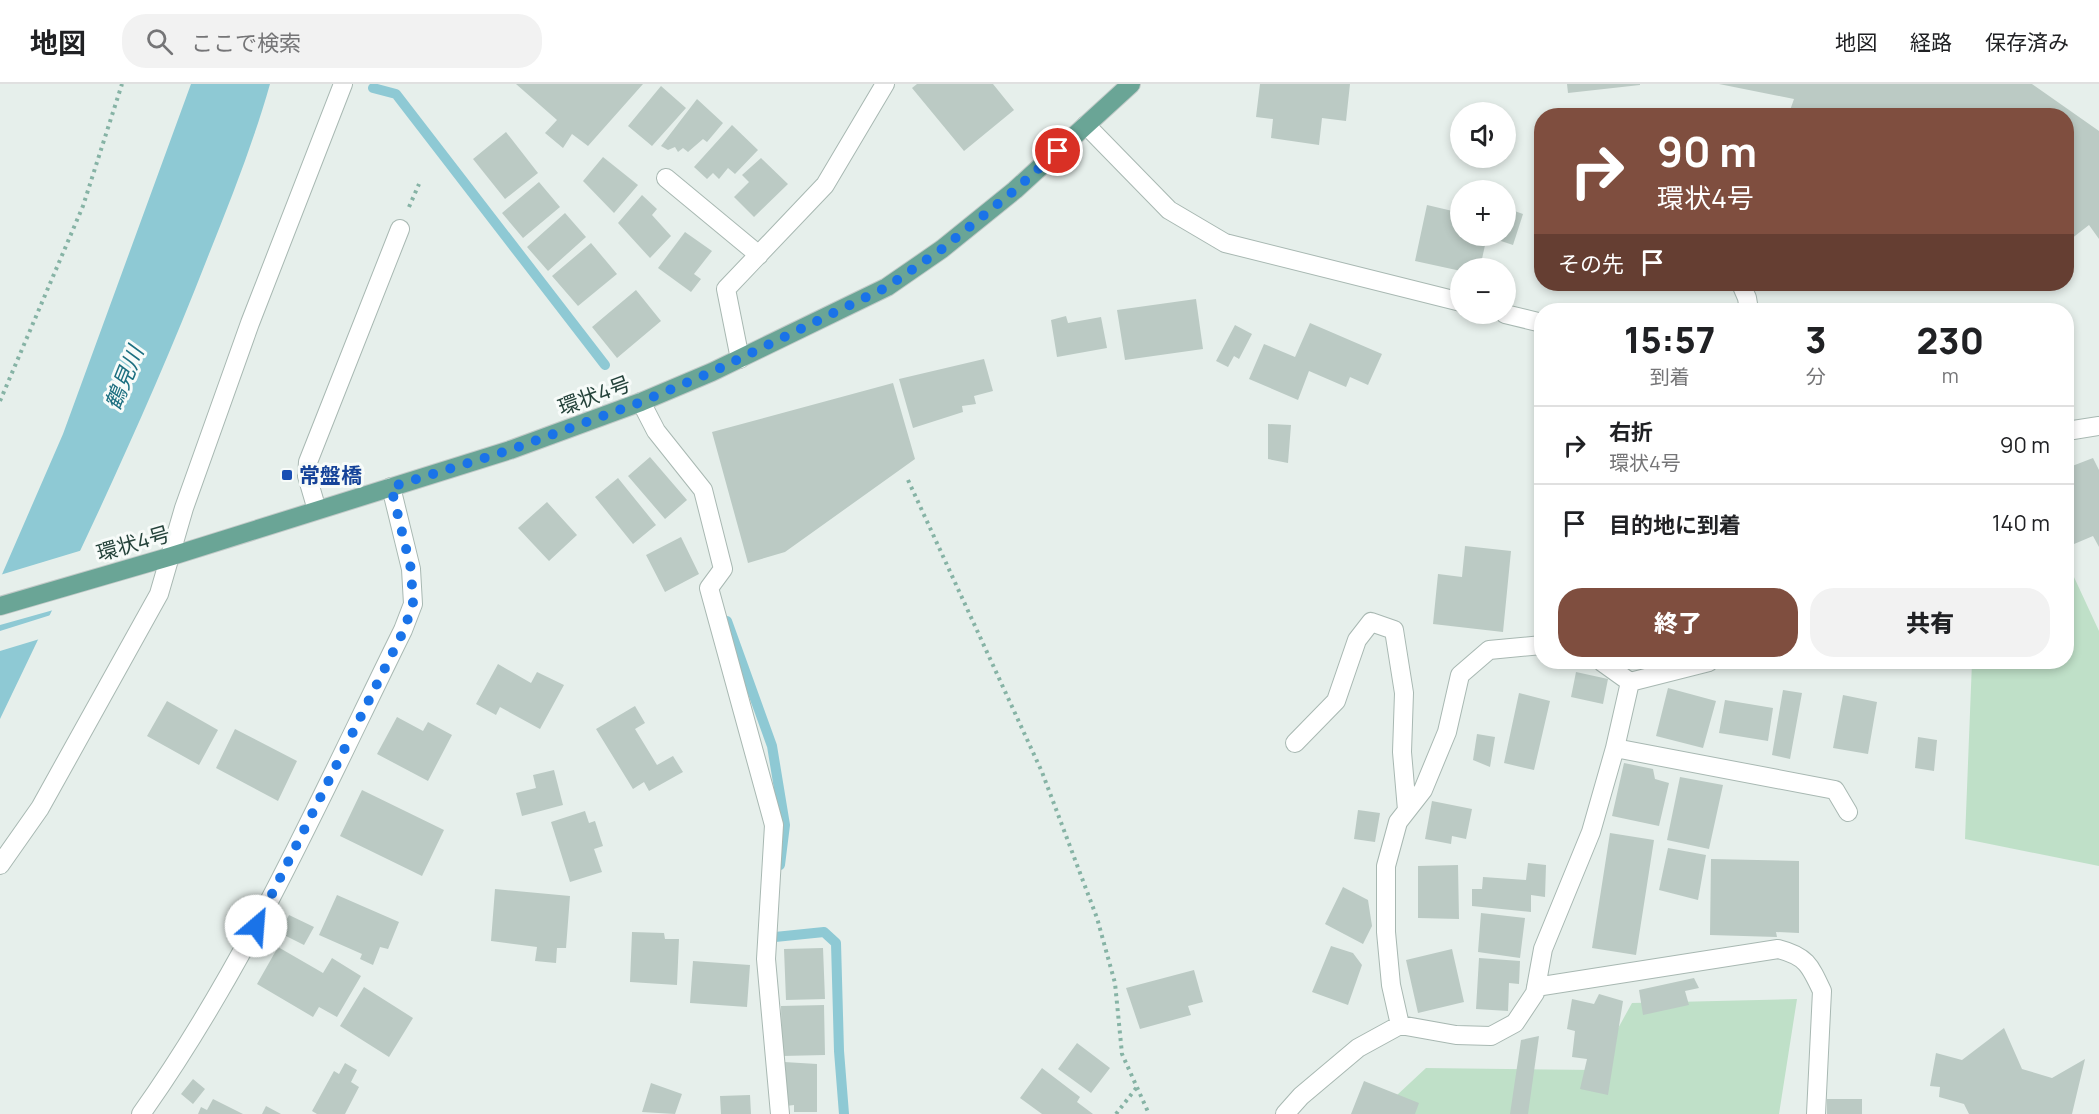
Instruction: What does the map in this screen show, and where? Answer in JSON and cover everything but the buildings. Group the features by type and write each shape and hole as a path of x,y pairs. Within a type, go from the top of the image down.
{"main road":[{"name":"環状4号","path":"0,606 164,558 510,450 641,402 740,359 896,280 942,249 1015,190 1131,84"}],"street":[{"path":"0,865 40,808 159,594 164,558 250,323 343,84"},
{"path":"740,359 726,289 825,184 885,84"},
{"path":"1086,125 1169,210 1225,243 1450,299"},
{"path":"666,178 759,255"},
{"path":"317,510 307,476 308,462 400,229"},
{"path":"1516,317 1534,321"},
{"path":"641,402 656,431 703,490 723,569 709,588 774,825 766,959 780,1114"},
{"path":"2074,430 2099,426"},
{"path":"141,1114 179,1060 256,926 404,630 413,604 411,569 391,487"},
{"path":"1296,743 1336,701 1357,640 1371,622 1394,630 1404,693 1402,752 1407,810"},
{"path":"1400,1025 1391,985 1386,932 1386,866 1398,822 1423,790 1447,732 1460,675 1489,650 1534,646"},
{"path":"1612,669 1630,682 1681,669"},
{"path":"1285,1114 1300,1096 1358,1048 1400,1025 1456,1035 1491,1036 1515,1023 1535,993 1543,949 1591,832 1615,748 1630,682"},
{"path":"1615,748 1835,790 1848,812"},
{"path":"1536,987 1778,949 1798,954 1814,973 1822,991 1816,1114"}],"path":[{"path":"0,401 82,206 122,84"},
{"path":"908,480 1042,771 1093,907 1115,983 1122,1054 1149,1114"},
{"path":"1116,1114 1137,1087"}],"green space":[{"path":"2074,577 2099,631 2099,866 1965,839 1972,669 2074,669"},
{"path":"1797,999 1779,1114 1381,1114 1381,1110 1426,1068 1595,1070 1632,1003"}],"water":[{"name":"鶴見川","path":"191,84 270,84 233,194 184,318 134,433 0,719 0,579 63,434"}],"pier":[{"path":"86,549 57,609 0,625 0,575"},
{"path":"54,614 43,638 0,651 0,631"}],"waterway":[{"path":"373,88 396,94 605,365"},
{"path":"727,621 772,746 785,825 780,865"},
{"path":"775,937 824,932 836,943 839,1051 844,1114"}],"place":[{"name":"常盤橋","path":"287,475"}],"route":[{"path":"256,926 404,630 413,604 411,569 391,487 510,450 641,402 740,359 887,287 942,249 1015,190 1058,151"}]}
